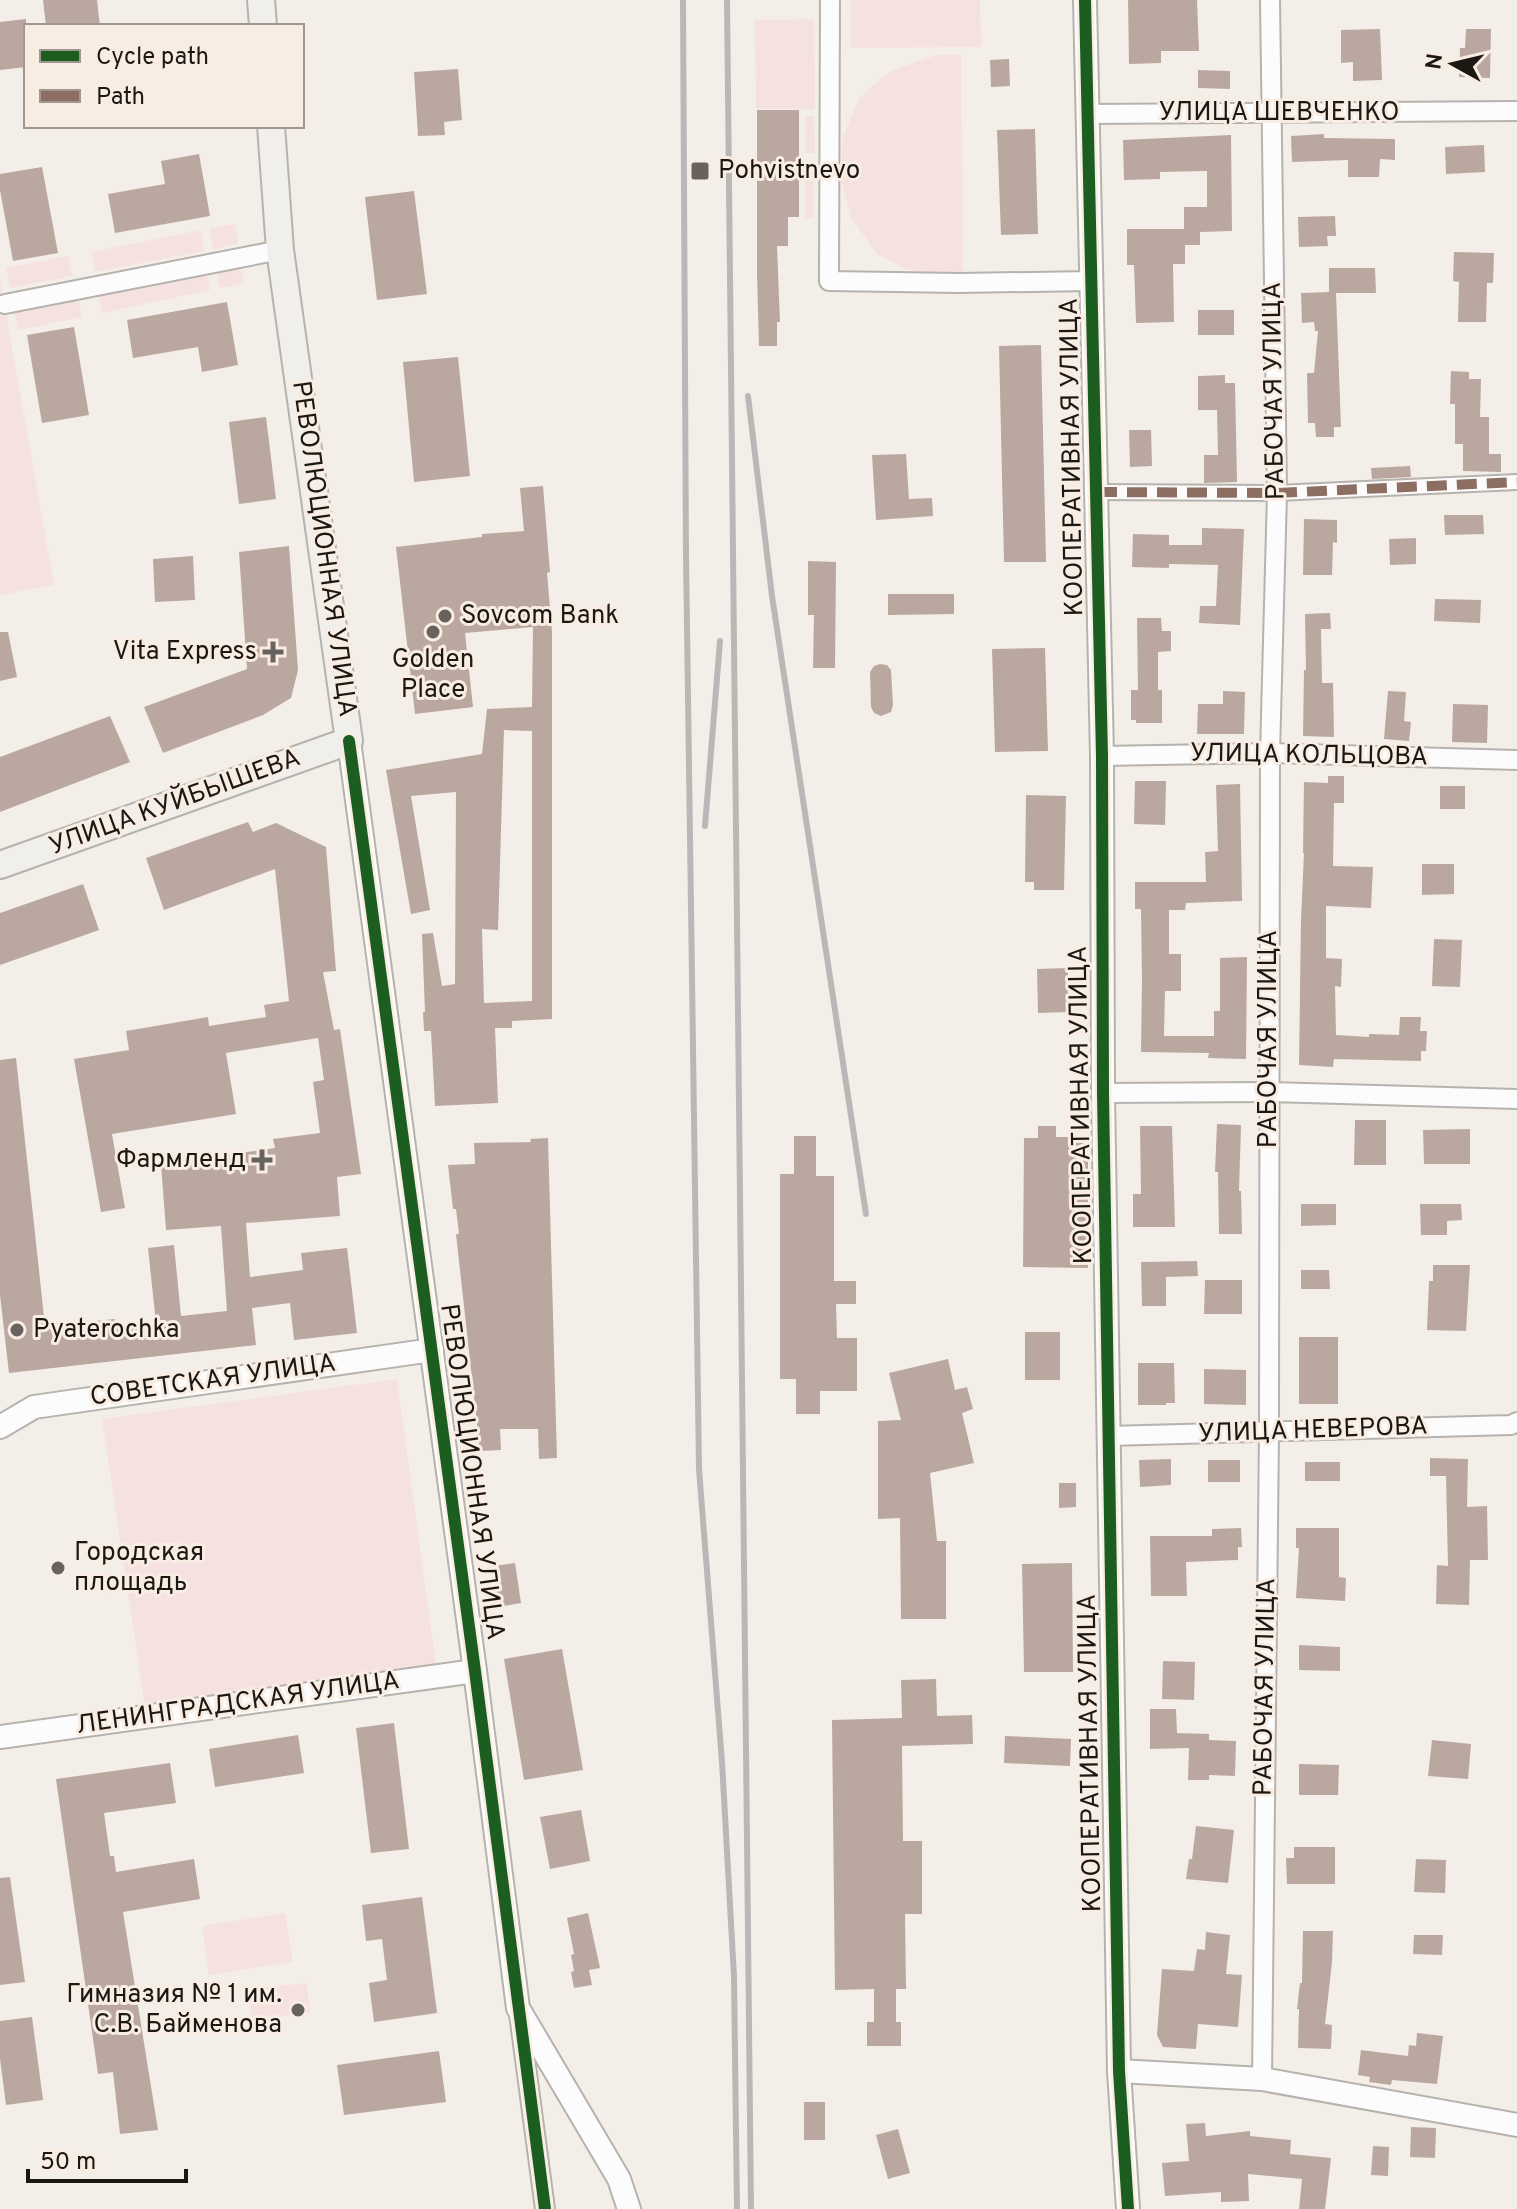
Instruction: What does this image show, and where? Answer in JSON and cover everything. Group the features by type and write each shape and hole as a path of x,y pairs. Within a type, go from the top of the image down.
{"main road":[{"path":"261,0 263,24"},
{"name":"РЕВОЛЮЦИОННАЯ УЛИЦА","path":"271,128 280,250 349,741"},
{"name":"УЛИЦА КУЙБЫШЕВА","path":"0,865 349,741"}],"street":[{"path":"830,0 829,281 1091,281"},
{"name":"КООПЕРАТИВНАЯ УЛИЦА","path":"1085,0 1102,756 1103,1093 1119,2071 1128,2209"},
{"name":"РАБОЧАЯ УЛИЦА","path":"1262,2079 1269,1433 1270,753 1277,493 1270,0"},
{"name":"УЛИЦА ШЕВЧЕНКО","path":"1088,114 1517,111"},
{"path":"5,304 280,250"},
{"path":"1097,492 1277,493 1517,482"},
{"name":"РЕВОЛЮЦИОННАЯ УЛИЦА","path":"349,741 545,2209"},
{"name":"УЛИЦА КОЛЬЦОВА","path":"1102,756 1270,753 1517,760"},
{"path":"1103,1093 1269,1092 1517,1099"},
{"name":"СОВЕТСКАЯ УЛИЦА","path":"0,1427 34,1407 432,1350"},
{"name":"УЛИЦА НЕВЕРОВА","path":"1108,1436 1511,1425 1517,1422"},
{"name":"ЛЕНИНГРАДСКАЯ УЛИЦА","path":"0,1737 475,1671"},
{"path":"518,2008 619,2179 629,2209"},
{"path":"1119,2071 1262,2079 1517,2125"}],"shaded area":[{"path":"850,0 980,0 981,47 850,48"},
{"path":"814,19 815,109 756,109 755,20"},
{"path":"936,55 961,55 963,275 938,275 906,269 877,254 852,219 840,178 843,136 860,97 890,71"},
{"path":"805,116 814,116 815,153 806,153"},
{"path":"805,181 814,181 814,218 805,218"},
{"path":"235,224 238,244 213,249 209,228"},
{"path":"201,230 204,251 95,272 91,252"},
{"path":"68,256 72,276 10,288 6,268"},
{"path":"240,264 244,283 220,288 216,269"},
{"path":"206,271 210,290 102,313 98,294"},
{"path":"0,280 54,585 0,595"},
{"path":"78,298 82,317 18,330 14,311"},
{"path":"397,1379 436,1665 145,1707 102,1419"},
{"path":"285,1913 293,1962 209,1975 202,1926"},
{"path":"307,1983 310,2013 252,2019 249,1989"}],"building":[{"path":"43,0 97,0 100,24 46,24"},
{"path":"1128,0 1197,0 1199,51 1161,51 1161,63 1129,64"},
{"path":"26,19 24,67 0,70 0,22"},
{"path":"1380,29 1382,80 1353,81 1353,62 1341,63 1341,30"},
{"path":"1466,29 1491,29 1490,78 1459,77 1460,48 1465,48"},
{"path":"1009,59 1010,86 991,87 990,60"},
{"path":"458,69 462,120 444,122 445,135 418,136 414,72"},
{"path":"1198,70 1230,71 1230,89 1198,88"},
{"path":"757,110 799,110 799,217 788,217 788,246 777,246 780,322 777,322 777,346 759,346"},
{"path":"1035,129 1038,234 1001,235 997,130"},
{"path":"1324,134 1324,138 1395,139 1395,160 1380,159 1379,177 1348,177 1348,160 1292,162 1291,136"},
{"path":"1231,135 1232,231 1200,232 1200,245 1185,245 1185,264 1173,264 1174,322 1136,323 1134,265 1127,265 1127,229 1184,229 1184,207 1207,207 1207,171 1160,172 1160,179 1124,180 1123,140"},
{"path":"1484,145 1485,172 1446,174 1445,147"},
{"path":"199,154 210,216 115,233 108,194 165,184 161,161"},
{"path":"42,167 58,253 13,261 0,174"},
{"path":"414,191 427,294 377,300 365,197"},
{"path":"1335,216 1336,236 1327,236 1328,246 1299,247 1298,217"},
{"path":"1454,252 1494,253 1493,283 1487,283 1486,322 1458,322 1459,282 1453,281"},
{"path":"1329,268 1375,268 1376,293 1336,293 1341,427 1334,427 1334,437 1316,437 1315,423 1308,423 1307,373 1314,373 1318,331 1315,331 1314,322 1302,323 1301,293 1329,292"},
{"path":"227,302 238,365 202,372 198,347 133,358 127,320"},
{"path":"1198,310 1234,310 1234,335 1198,335"},
{"path":"74,327 89,415 42,423 27,335"},
{"path":"1041,345 1046,562 1004,562 999,346"},
{"path":"458,357 470,476 414,482 403,362"},
{"path":"1451,371 1469,372 1469,379 1481,379 1480,417 1489,417 1489,454 1501,454 1501,472 1463,471 1463,444 1455,444 1455,404 1450,404"},
{"path":"1225,375 1225,383 1235,383 1237,482 1204,483 1204,455 1218,455 1217,410 1198,410 1198,376"},
{"path":"266,417 276,499 239,504 229,422"},
{"path":"1129,430 1151,430 1152,466 1130,467"},
{"path":"906,454 909,499 932,498 933,516 876,520 872,455"},
{"path":"1410,466 1411,477 1372,479 1371,468"},
{"path":"543,486 550,572 547,573 552,631 552,1019 512,1021 512,1028 495,1028 498,1103 435,1106 431,1031 424,1031 422,934 433,933 442,986 455,984 456,792 411,796 430,910 411,914 386,770 482,754 487,709 532,707 533,627 465,633 473,707 415,714 396,547 524,531 520,488","holes":["504,730 532,731 532,1001 484,1003 482,929 498,930"]},
{"path":"1444,515 1483,515 1484,534 1445,535"},
{"path":"1304,519 1337,520 1332,575 1303,575"},
{"path":"1202,528 1244,529 1240,625 1199,623 1200,606 1216,606 1218,565 1132,567 1133,534 1169,535 1169,545 1202,545"},
{"path":"1416,538 1416,564 1390,565 1389,539"},
{"path":"289,546 298,670 291,698 263,715 163,753 144,707 247,669 239,552"},
{"path":"193,556 195,600 155,602 153,559"},
{"path":"808,561 836,562 835,668 813,668 814,615 808,615"},
{"path":"888,594 954,594 954,614 888,615"},
{"path":"1435,599 1481,600 1480,623 1434,621"},
{"path":"1330,613 1331,629 1321,629 1322,683 1333,683 1334,737 1303,736 1305,614"},
{"path":"1137,618 1161,618 1162,631 1171,631 1171,651 1158,652 1162,723 1136,723 1136,720 1131,720 1131,690 1138,690"},
{"path":"0,632 8,632 17,677 0,681"},
{"path":"1045,648 1048,751 995,752 992,649"},
{"path":"880,664 887,665 891,670 893,705 891,712 881,716 874,713 871,707 870,672"},
{"path":"1223,691 1245,692 1244,734 1197,734 1198,704 1223,704"},
{"path":"1388,691 1406,692 1404,721 1411,722 1409,741 1384,739"},
{"path":"1453,704 1488,705 1487,743 1452,742"},
{"path":"110,716 130,762 0,812 0,757"},
{"path":"1328,776 1344,776 1344,803 1334,803 1333,866 1373,867 1371,908 1326,906 1326,958 1342,959 1341,987 1335,986 1336,1035 1399,1035 1400,1017 1421,1017 1420,1031 1427,1031 1426,1051 1421,1051 1421,1061 1334,1059 1333,1067 1299,1065 1304,782 1328,783"},
{"path":"1135,781 1166,781 1165,825 1134,824"},
{"path":"1240,784 1242,901 1186,903 1185,910 1169,910 1169,954 1181,954 1181,991 1165,991 1164,1036 1214,1036 1214,1011 1220,1011 1220,958 1247,957 1246,1059 1208,1058 1209,1053 1141,1052 1141,909 1135,909 1135,882 1206,882 1205,852 1218,851 1216,785"},
{"path":"1440,786 1465,786 1465,809 1440,809"},
{"path":"1026,795 1066,796 1064,890 1034,890 1034,882 1025,882"},
{"path":"248,822 253,832 276,823 326,847 336,971 323,972 334,1030 340,1029 361,1174 337,1177 340,1216 246,1223 250,1277 303,1270 301,1253 347,1248 357,1333 294,1340 290,1303 252,1308 256,1345 9,1373 0,1295 0,1060 16,1058 45,1326 115,1319 116,1328 156,1323 148,1248 174,1245 181,1316 227,1311 221,1226 166,1230 161,1164 275,1148 273,1139 320,1133 313,1082 324,1080 318,1038 226,1053 236,1114 112,1134 125,1208 101,1212 74,1059 129,1050 126,1031 208,1017 209,1026 266,1017 264,1005 289,1001 275,869 164,910 146,858"},
{"path":"1422,864 1454,864 1454,894 1422,895"},
{"path":"83,884 99,930 0,965 0,913"},
{"path":"1434,939 1462,940 1460,987 1432,986"},
{"path":"1068,968 1068,1012 1038,1013 1037,969"},
{"path":"1355,1120 1386,1120 1386,1165 1354,1165"},
{"path":"1217,1124 1241,1125 1239,1191 1242,1234 1219,1234 1218,1172 1215,1172"},
{"path":"1038,1126 1056,1126 1056,1137 1088,1137 1088,1268 1023,1267 1024,1138 1038,1138"},
{"path":"1140,1126 1172,1126 1175,1227 1133,1227 1133,1194 1141,1194"},
{"path":"1470,1129 1470,1164 1424,1164 1423,1130"},
{"path":"794,1136 816,1136 816,1176 834,1176 834,1281 856,1281 856,1304 836,1304 837,1338 857,1338 857,1391 820,1391 820,1414 796,1414 796,1379 780,1379 780,1174 794,1174"},
{"path":"548,1138 557,1458 539,1459 538,1429 500,1429 501,1450 480,1451 456,1234 459,1234 448,1165 475,1164 474,1143 531,1142 530,1139"},
{"path":"1301,1204 1336,1204 1336,1225 1301,1226"},
{"path":"1420,1204 1461,1204 1462,1220 1447,1221 1447,1235 1421,1235"},
{"path":"1197,1261 1198,1276 1166,1277 1166,1306 1142,1306 1141,1262"},
{"path":"1433,1265 1470,1265 1466,1331 1427,1330 1429,1281 1433,1281"},
{"path":"1301,1270 1329,1270 1330,1289 1301,1289"},
{"path":"1205,1280 1242,1280 1242,1314 1204,1314"},
{"path":"1025,1332 1060,1332 1060,1380 1025,1380"},
{"path":"1299,1337 1338,1337 1338,1404 1299,1404"},
{"path":"948,1359 955,1390 967,1387 973,1409 962,1413 974,1463 930,1473 937,1541 946,1541 946,1619 901,1619 900,1518 878,1519 878,1421 901,1420 889,1373"},
{"path":"1138,1363 1174,1363 1175,1403 1138,1405"},
{"path":"1204,1369 1246,1370 1246,1405 1204,1404"},
{"path":"1430,1458 1468,1459 1467,1507 1487,1506 1488,1560 1470,1560 1469,1605 1436,1604 1437,1565 1448,1566 1446,1476 1430,1476"},
{"path":"1171,1459 1171,1485 1140,1487 1139,1460"},
{"path":"1208,1460 1240,1460 1240,1482 1208,1482"},
{"path":"1305,1462 1340,1462 1340,1481 1305,1481"},
{"path":"1059,1483 1076,1483 1076,1507 1059,1508"},
{"path":"1241,1528 1242,1547 1238,1547 1238,1560 1186,1562 1187,1596 1151,1596 1150,1536 1212,1536 1212,1529"},
{"path":"1296,1528 1339,1528 1339,1577 1346,1578 1345,1601 1296,1598 1299,1548 1296,1548"},
{"path":"515,1563 521,1603 498,1607 492,1566"},
{"path":"1072,1563 1073,1672 1024,1672 1022,1564"},
{"path":"1299,1645 1340,1647 1340,1671 1299,1670"},
{"path":"562,1649 583,1770 524,1780 504,1659"},
{"path":"1163,1661 1195,1662 1194,1700 1162,1699"},
{"path":"936,1679 937,1716 972,1715 973,1744 902,1746 903,1841 922,1841 922,1914 905,1914 906,1989 896,1989 896,2022 901,2022 901,2046 867,2046 867,2022 874,2022 874,1989 835,1990 832,1720 902,1718 901,1680"},
{"path":"1150,1709 1176,1709 1177,1733 1209,1734 1209,1740 1236,1741 1235,1776 1209,1775 1209,1780 1188,1780 1189,1748 1150,1749"},
{"path":"394,1723 409,1849 371,1853 356,1728"},
{"path":"298,1735 304,1773 215,1787 209,1749"},
{"path":"1005,1736 1071,1739 1070,1766 1004,1763"},
{"path":"1432,1740 1471,1744 1468,1779 1428,1776"},
{"path":"170,1763 176,1803 104,1813 110,1856 114,1856 116,1872 194,1859 200,1899 123,1912 158,2130 120,2134 113,2072 98,2074 56,1779"},
{"path":"1299,1764 1339,1765 1338,1795 1299,1795"},
{"path":"581,1810 590,1861 550,1869 540,1817"},
{"path":"1196,1826 1234,1830 1228,1883 1186,1879"},
{"path":"1294,1847 1335,1847 1335,1884 1287,1884 1286,1858 1294,1858"},
{"path":"1416,1859 1446,1860 1445,1893 1414,1892"},
{"path":"10,1877 25,1982 0,1985 0,1878"},
{"path":"422,1897 437,2013 374,2022 369,1983 387,1980 382,1939 366,1941 362,1905"},
{"path":"588,1913 600,1968 589,1970 592,1985 574,1988 571,1955 574,1954 567,1918"},
{"path":"1303,1931 1333,1931 1325,2024 1332,2025 1331,2049 1298,2048 1297,2009 1302,1983"},
{"path":"1206,1932 1230,1935 1226,1974 1242,1975 1238,2027 1198,2024 1196,2049 1163,2047 1157,2035 1162,1969 1194,1971 1197,1949 1205,1950"},
{"path":"1414,1935 1443,1935 1442,1955 1413,1954"},
{"path":"32,2017 43,2100 6,2105 0,2059 0,2021"},
{"path":"1417,2033 1443,2036 1437,2084 1392,2080 1391,2085 1369,2082 1370,2077 1358,2075 1361,2050 1408,2056 1409,2045 1416,2046"},
{"path":"439,2051 446,2102 344,2115 337,2065"},
{"path":"804,2102 825,2102 825,2140 804,2140"},
{"path":"1205,2123 1206,2136 1250,2131 1250,2136 1291,2140 1290,2154 1331,2158 1325,2209 1299,2209 1302,2179 1248,2174 1249,2201 1221,2202 1221,2192 1165,2196 1162,2163 1189,2161 1186,2124"},
{"path":"1411,2127 1436,2128 1435,2158 1410,2157"},
{"path":"898,2129 910,2173 888,2179 876,2135"},
{"path":"1373,2146 1389,2147 1388,2176 1371,2175"}],"railway":[{"path":"683,0 686,556 699,1469 722,1762 734,1976 737,2209"},
{"path":"727,0 751,2209"},
{"path":"748,396 772,596 866,1214"},
{"path":"705,826 720,641"}],"marked path":[{"path":"1097,492 1277,493 1517,482"}],"cycle path":[{"path":"1085,0 1102,756 1103,1093 1119,2071 1128,2209"},
{"path":"349,741 545,2209"}],"place":[{"name":"Pohvistnevo","path":"700,171"},
{"name":"Sovcom Bank","path":"445,616"},
{"name":"Golden Place","path":"433,632"},
{"name":"Vita Express","path":"273,652"},
{"name":"Фармленд","path":"262,1160"},
{"name":"Pyaterochka","path":"17,1330"},
{"name":"Городская площадь","path":"58,1568"},
{"name":"Гимназия № 1 им. С.В. Байменова","path":"298,2010"}]}
